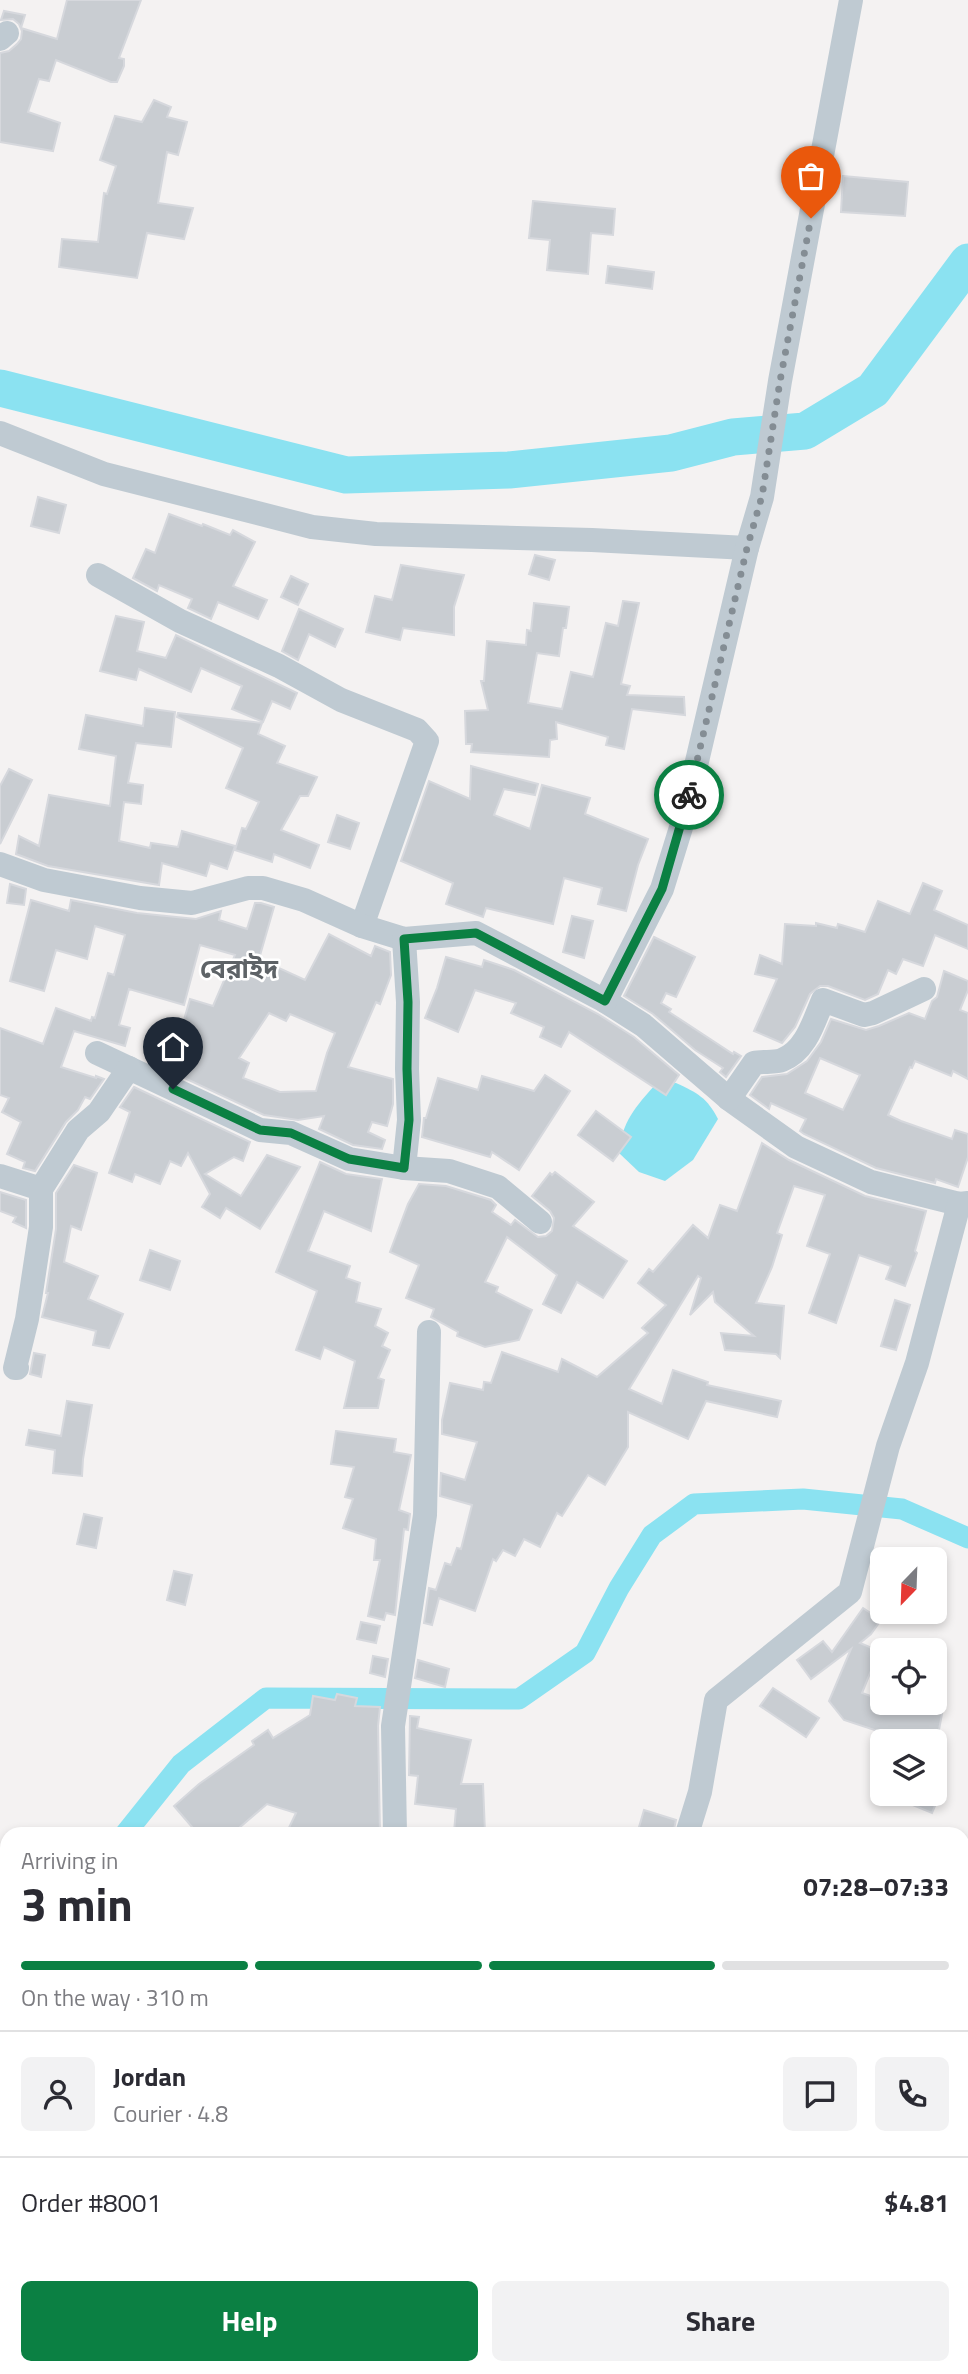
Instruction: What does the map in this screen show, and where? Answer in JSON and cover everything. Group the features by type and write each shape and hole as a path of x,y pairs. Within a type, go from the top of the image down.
{"street":[{"path":"605,1001 662,889 680,832 747,548 762,496 780,381 851,0"},
{"path":"0,433 104,474 312,527 376,534 592,540 747,548"},
{"path":"99,575 180,621 279,666 341,700 417,730 427,741 362,926"},
{"path":"0,864 44,880 141,898 192,903 248,888 263,888 303,900 362,926 404,939 476,933 605,1001 643,1026 729,1099 796,1146 871,1182 963,1204 917,1363 888,1446 850,1592 716,1700 700,1791 689,1827"},
{"path":"404,939 408,1002 409,1120 404,1168"},
{"path":"729,1099 754,1063 766,1060 780,1062 795,1052 807,1036 823,1000 863,1015 873,1013 923,989"},
{"path":"97,1053 260,1130 291,1133 349,1159 404,1168 449,1171 498,1187 540,1222"},
{"path":"17,1368 41,1227 41,1189 78,1130 99,1112 129,1068"},
{"path":"0,1176 41,1189"},
{"path":"395,1827 393,1726 425,1515 429,1332"}],"water":[{"path":"676,1083 701,1097 718,1119 693,1160 665,1181 639,1172 619,1153 620,1142 626,1124 656,1084"}],"building":[{"path":"67,0 141,0 119,58 124,59 124,66 117,82 56,60 49,81 39,79 28,112 60,123 53,151 0,142 0,53 9,51 17,44 22,31 13,19 1,20 4,11 25,15 21,28 57,39"},
{"path":"154,100 171,107 167,117 187,122 178,155 167,152 158,203 193,208 184,239 147,233 137,278 59,267 62,239 98,242 104,193 107,194 116,166 100,160 115,116 142,122"},
{"path":"843,176 908,182 905,216 841,212"},
{"path":"533,201 615,209 613,235 591,233 588,274 547,270 550,240 529,238"},
{"path":"608,266 654,272 652,289 606,283"},
{"path":"38,497 66,505 59,533 31,526"},
{"path":"169,514 230,535 233,530 255,542 233,586 267,600 258,619 218,602 211,619 188,608 192,599 159,585 157,591 133,578 146,549 155,553"},
{"path":"535,555 555,560 549,580 529,574"},
{"path":"401,565 464,575 454,607 454,635 403,628 400,640 366,632 375,596 392,600"},
{"path":"291,576 308,584 298,605 281,597"},
{"path":"623,601 639,603 621,684 630,686 627,695 684,697 685,715 632,709 624,749 606,745 608,737 556,722 557,739 550,740 549,757 471,752 472,744 466,744 465,711 488,710 481,681 484,681 487,641 526,645 527,630 531,631 534,603 569,607 559,656 537,653 528,703 562,709 571,672 593,677 606,623 618,626"},
{"path":"299,609 343,629 335,647 309,634 298,660 282,651"},
{"path":"116,616 144,622 137,651 166,658 176,635 297,693 290,709 272,701 263,722 232,709 242,686 201,668 191,692 139,669 136,680 100,671"},
{"path":"145,708 175,712 171,747 136,743 128,783 143,785 141,804 124,802 119,841 150,848 151,843 178,847 182,831 235,846 227,869 210,863 206,876 162,863 159,885 48,866 16,854 19,836 39,846 49,795 110,806 116,756 79,749 86,715 143,726"},
{"path":"178,713 262,723 258,734 285,746 277,763 317,777 308,796 300,796 281,830 319,845 310,868 274,854 272,862 235,850 242,828 246,829 259,802 226,788 243,748 177,717"},
{"path":"471,766 538,784 535,795 504,789 494,815 530,829 542,785 590,798 585,814 648,839 626,911 598,904 602,888 564,878 553,924 486,908 483,917 446,904 453,883 401,861 429,781 470,799"},
{"path":"9,769 32,780 0,844 0,786"},
{"path":"337,815 359,823 350,849 328,842"},
{"path":"923,883 942,891 934,910 968,925 968,949 935,935 923,966 903,959 896,974 888,970 878,994 865,1000 828,986 820,986 810,994 795,1027 782,1043 754,1031 777,979 755,974 760,955 782,964 785,924 816,926 816,923 837,928 838,924 865,932 878,901 910,914"},
{"path":"10,884 26,889 24,905 7,903"},
{"path":"31,900 69,911 71,900 137,913 196,919 221,911 219,920 247,929 255,903 261,903 274,907 259,959 305,980 329,934 371,956 375,946 390,952 391,975 380,1004 376,1002 348,1067 393,1079 393,1104 387,1126 372,1122 368,1132 385,1140 382,1149 353,1145 319,1129 324,1116 298,1120 264,1115 165,1069 174,1035 179,1037 190,999 213,1006 235,955 200,945 184,1005 129,989 119,1025 130,1028 125,1046 74,1031 61,1067 104,1079 90,1099 85,1097 78,1110 66,1122 35,1171 23,1168 25,1162 7,1154 21,1122 2,1112 9,1098 0,1095 0,1028 43,1044 56,1008 91,1021 92,1017 95,1018 108,973 114,975 125,935 95,926 87,959 56,950 44,991 10,981","holes":["269,1013 286,1021 290,1014 335,1033 316,1091 280,1092 243,1078 249,1063 239,1058"]},
{"path":"572,916 593,921 584,958 563,952"},
{"path":"654,937 695,957 676,997 666,993 661,1003 671,1009 669,1012 733,1054 734,1052 741,1056 726,1077 720,1072 723,1068 695,1050 653,1014 624,996"},
{"path":"446,957 482,967 484,960 514,970 598,1014 634,1037 679,1075 666,1095 569,1032 561,1047 540,1037 544,1027 511,1013 516,1003 475,990 458,1032 425,1018"},
{"path":"944,971 968,981 968,990 960,1010 968,1013 968,1079 953,1071 951,1076 915,1061 888,1115 952,1139 955,1130 968,1134 968,1157 958,1187 936,1179 935,1183 876,1168 804,1134 800,1131 806,1119 771,1103 769,1109 750,1095 762,1077 787,1074 807,1061 821,1042 831,1019 866,1030 909,1013 925,1019 932,1001 937,997","holes":["820,1058 860,1075 843,1110 805,1093"]},
{"path":"545,1075 570,1091 519,1170 492,1152 490,1157 422,1137 424,1118 438,1078 478,1090 482,1076 534,1091"},
{"path":"134,1087 250,1142 243,1161 234,1157 205,1174 241,1196 267,1155 300,1167 260,1229 226,1208 220,1218 202,1207 210,1194 188,1153 181,1166 170,1161 160,1184 135,1174 132,1182 109,1173 130,1112 120,1107"},
{"path":"596,1111 631,1137 613,1161 578,1135"},
{"path":"762,1143 789,1160 865,1196 926,1211 915,1251 917,1253 905,1286 886,1279 891,1266 859,1255 836,1323 809,1313 830,1254 807,1246 825,1195 794,1186 777,1233 782,1235 772,1267 756,1303 784,1306 780,1358 776,1354 725,1350 721,1333 754,1336 715,1302 713,1292 690,1315 701,1278 698,1276 629,1389 662,1404 673,1370 708,1382 707,1385 781,1401 777,1417 706,1401 688,1439 628,1412 628,1447 605,1485 588,1475 562,1516 557,1513 540,1547 524,1539 515,1556 503,1550 496,1561 493,1559 475,1611 439,1598 432,1625 424,1623 429,1588 436,1590 445,1563 451,1565 457,1548 461,1549 472,1505 440,1496 441,1473 465,1480 477,1442 442,1434 442,1420 450,1383 483,1390 484,1382 491,1383 502,1352 558,1372 562,1359 597,1377 648,1333 642,1328 666,1305 638,1283 649,1269 653,1272 693,1225 708,1238 720,1205 737,1211"},
{"path":"320,1162 346,1174 382,1179 371,1231 324,1211 308,1251 350,1266 346,1278 360,1283 356,1302 381,1309 375,1326 388,1333 382,1346 390,1350 378,1378 384,1380 378,1408 344,1408 355,1361 324,1347 320,1359 296,1350 317,1291 276,1272"},
{"path":"74,1165 97,1173 81,1230 71,1226 64,1262 98,1276 88,1299 123,1314 109,1348 93,1345 96,1331 42,1317 48,1293 56,1229 56,1193"},
{"path":"555,1172 594,1202 573,1226 627,1261 603,1298 577,1282 561,1313 543,1304 557,1275 507,1237 485,1282 498,1287 496,1292 532,1310 519,1340 485,1347 457,1336 458,1332 431,1317 434,1309 406,1298 419,1265 390,1252 408,1204 419,1184 446,1186 491,1200 496,1205 492,1212 511,1225 515,1220 538,1237 546,1236 552,1231 554,1218 550,1211 532,1196 550,1173 552,1175"},
{"path":"0,1192 26,1200 26,1228 13,1222 16,1217 0,1211"},
{"path":"150,1250 180,1261 170,1290 140,1280"},
{"path":"895,1300 910,1305 896,1350 881,1346"},
{"path":"34,1353 45,1355 41,1377 30,1374"},
{"path":"67,1401 92,1405 82,1476 53,1473 55,1450 26,1445 29,1430 61,1436"},
{"path":"336,1431 396,1439 394,1452 411,1455 399,1510 410,1514 408,1530 404,1529 395,1615 386,1613 384,1620 368,1616 380,1560 374,1560 376,1539 343,1528 353,1499 345,1497 354,1467 331,1464"},
{"path":"84,1514 102,1518 96,1548 77,1544"},
{"path":"174,1571 192,1575 185,1605 167,1600"},
{"path":"863,1608 870,1613 870,1624 878,1624 860,1643 870,1647 870,1673 862,1693 870,1696 870,1715 942,1715 939,1729 871,1729 844,1720 829,1701 851,1649 811,1679 797,1660 823,1641 832,1652"},
{"path":"361,1622 380,1626 376,1643 357,1639"},
{"path":"373,1656 388,1659 385,1677 370,1673"},
{"path":"418,1660 449,1669 445,1687 415,1678"},
{"path":"773,1688 819,1718 806,1737 760,1706"},
{"path":"337,1694 357,1698 355,1706 380,1707 380,1827 289,1827 296,1813 267,1804 240,1827 192,1827 174,1806 199,1784 254,1745 252,1741 268,1730 273,1738 310,1715 313,1696 335,1700"},
{"path":"410,1716 419,1717 417,1728 471,1740 461,1784 483,1784 485,1827 454,1827 456,1809 415,1804 418,1776 409,1775"},
{"path":"915,1806 935,1806 932,1813"},
{"path":"644,1810 676,1820 674,1827 639,1827"}],"waterway":[{"path":"0,388 346,475 509,470 671,453 733,437 805,431 873,390 968,262"},
{"path":"131,1827 181,1764 266,1698 519,1699 585,1653 619,1588 652,1535 694,1504 803,1499 902,1509 968,1538"}],"way so far":[{"path":"689,795 747,548 762,496 780,381 811,218"}],"district":[{"name":"বেরাইদ","path":"239,969"}],"route":[{"path":"173,1089 260,1130 291,1133 349,1159 404,1168 409,1120 408,1002 404,939 476,933 605,1001 662,889 689,795"}]}
